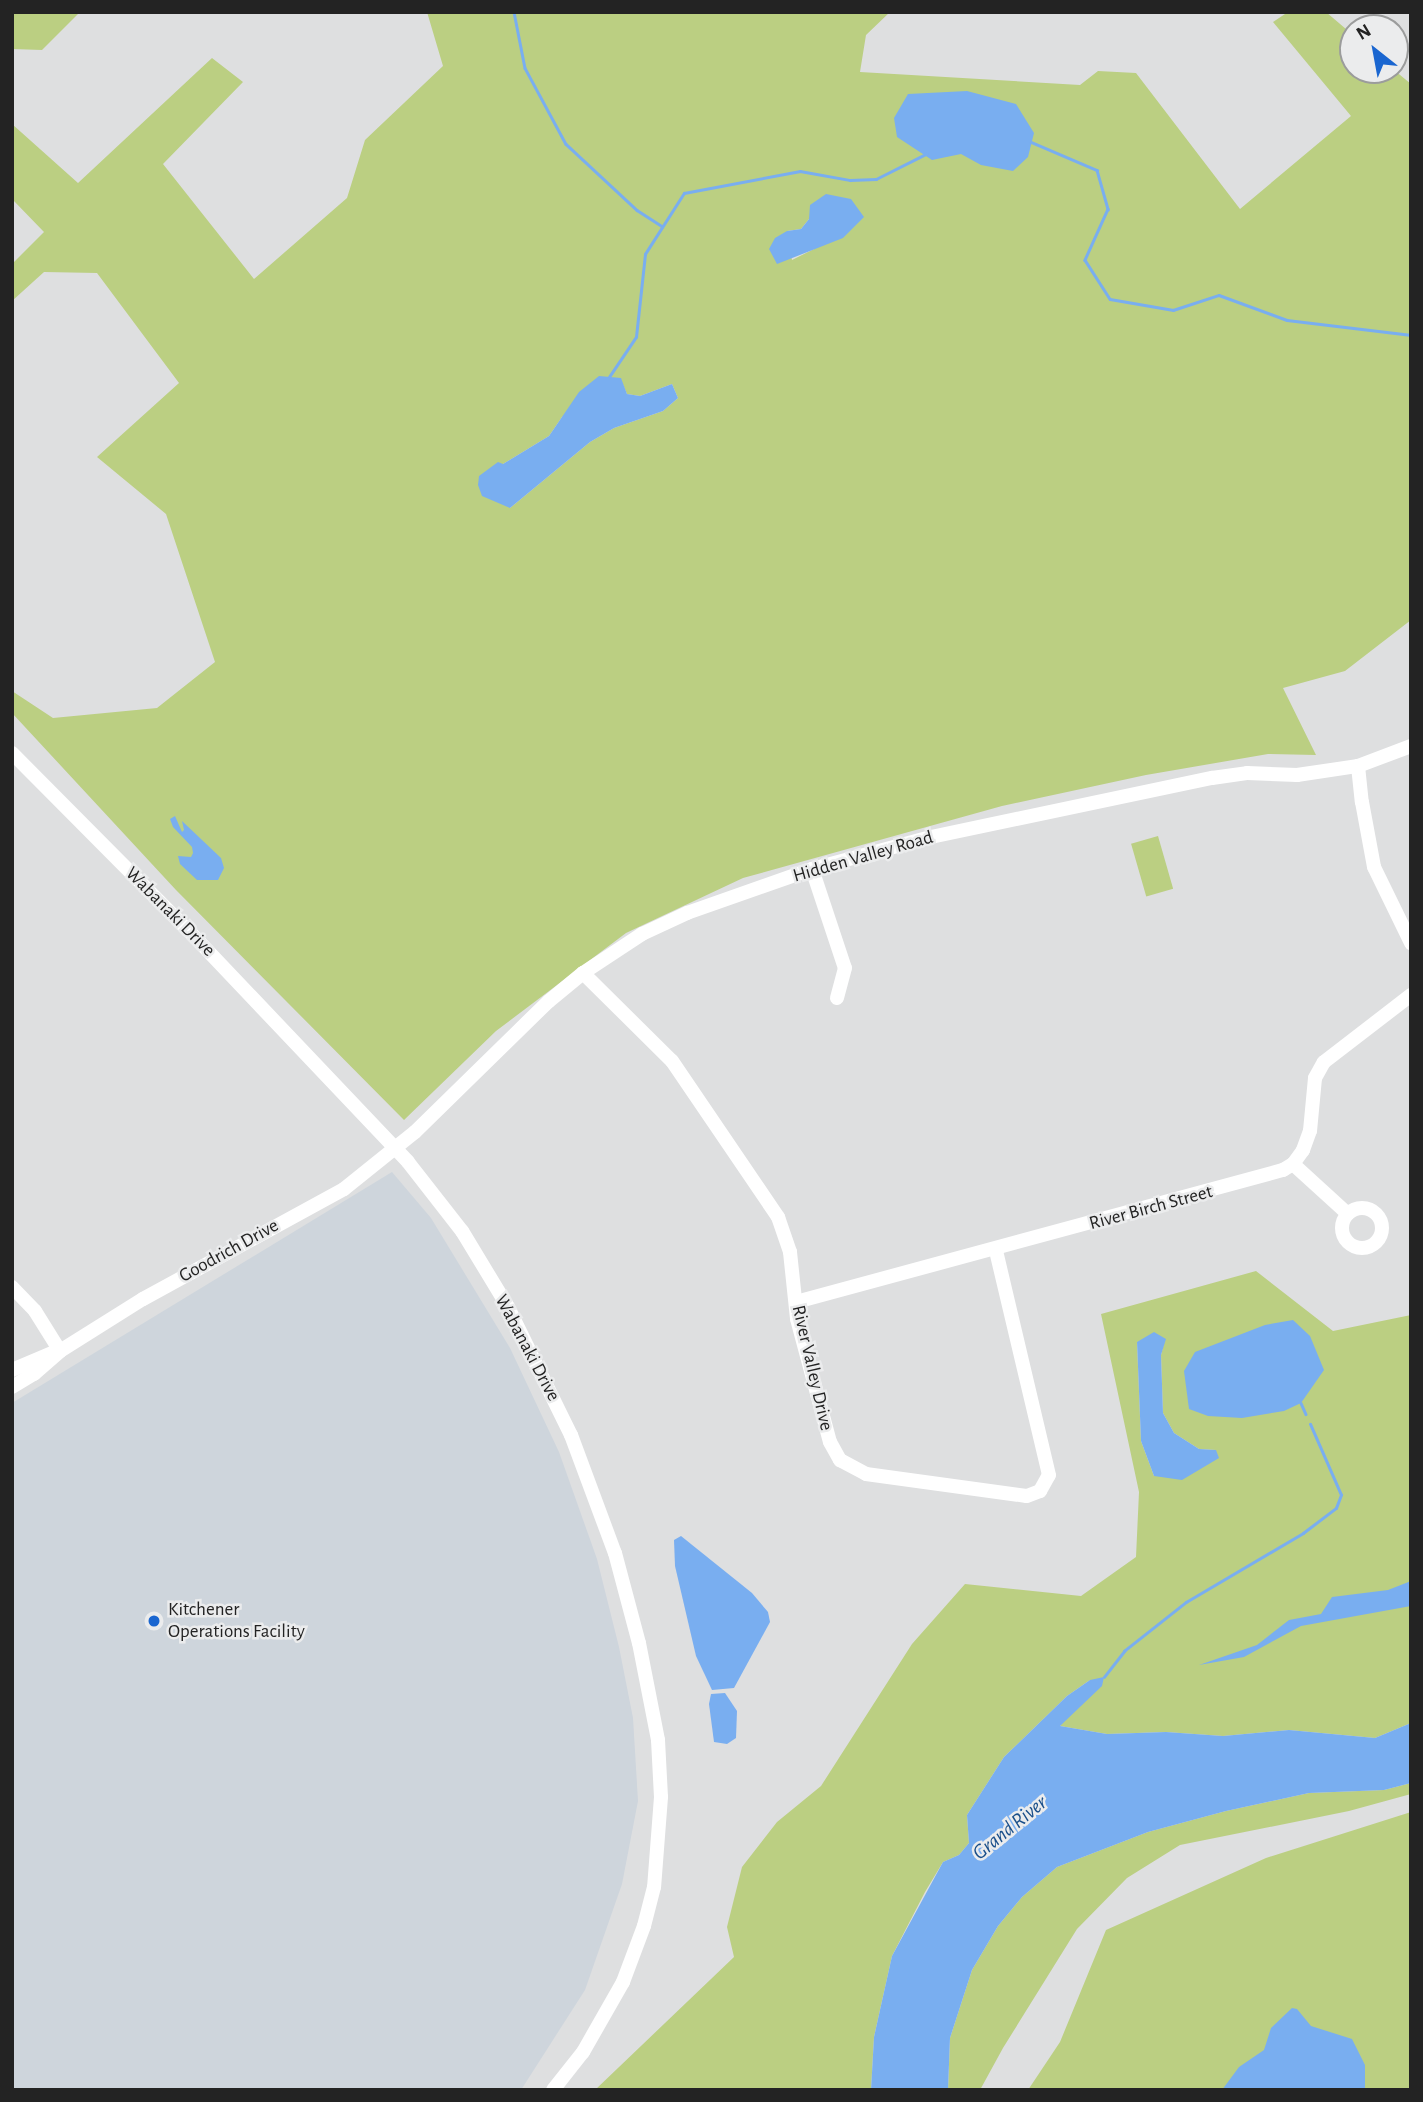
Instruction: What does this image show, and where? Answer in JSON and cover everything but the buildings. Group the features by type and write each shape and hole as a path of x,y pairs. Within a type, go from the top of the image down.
{"street":[{"name":"Hidden Valley Road","path":"396,1148 521,1027 583,973 642,934 676,918 812,869 931,837 1212,778 1247,773 1297,775 1359,766 1411,746"},
{"name":"Wabanaki Drive","path":"12,752 190,931 396,1148 468,1242 508,1307 571,1435 615,1553 639,1643 658,1740 661,1797 659,1845 644,1926 623,1982 583,2052 553,2090"},
{"path":"1359,766 1362,802 1374,867 1411,943"},
{"path":"812,869 845,968 837,998"},
{"name":"River Valley Drive","path":"583,973 672,1061 778,1217 790,1252 797,1319 830,1442 840,1460 866,1474 1027,1496 1040,1491 1049,1475 996,1250"},
{"path":"1348,1214 1293,1164 1303,1150 1310,1131 1315,1078 1324,1062 1411,995"},
{"name":"Goodrich Drive","path":"12,1387 60,1351 175,1280 344,1189 396,1148"},
{"name":"River Birch Street","path":"796,1302 1274,1174 1293,1164"},
{"path":"12,1287 35,1311 60,1351"},
{"name":"Goodrich Drive","path":"12,1370 60,1351"}],"shaded area":[{"path":"392,1172 431,1218 510,1348 559,1452 597,1559 619,1647 633,1718 638,1801 622,1884 585,1990 521,2090 12,2090 12,1403"}],"green space":[{"path":"12,12 80,12 42,50 12,49"},
{"path":"427,12 890,12 866,35 860,72 1080,85 1098,71 1136,73 1240,209 1351,116 1273,22 1288,12 1326,12 1339,23 1339,84 1411,84 1411,620 1345,671 1283,688 1316,755 1268,754 1146,775 1002,806 743,878 626,933 496,1031 404,1120 176,890 12,713 12,691 53,718 157,708 215,662 166,514 97,457 179,383 97,273 44,272 12,301 12,264 44,232 12,199 12,124 78,183 212,58 243,82 163,164 254,279 347,198 365,140 443,66","holes":["809,219 814,249 792,260 787,231 801,229","620,378 627,394 640,396 672,384 678,398 663,411 614,428 590,442 510,508 503,464 549,436 562,417"]},
{"path":"1158,836 1173,889 1146,897 1131,844"},
{"path":"1256,1271 1333,1331 1411,1315 1411,1723 1375,1738 1289,1730 1223,1736 1166,1732 1107,1734 1060,1726 1090,1680 1067,1696 1004,1757 967,1815 969,1843 959,1855 943,1862 925,1892 892,1956 874,2037 871,2090 595,2090 734,1957 727,1927 742,1867 777,1822 821,1786 912,1644 965,1584 1081,1596 1136,1557 1139,1492 1101,1314","holes":["1165,1339 1161,1355 1163,1413 1174,1433 1199,1449 1216,1450 1154,1476 1141,1441 1137,1342"]},
{"path":"1411,1783 1411,1794 1349,1811 1180,1845 1127,1878 1077,1929 980,2090 948,2090 950,2038 972,1970 998,1926 1022,1897 1057,1867 1148,1832 1226,1811 1309,1793 1384,1790"},
{"path":"1411,1812 1411,2090 1028,2090 1060,2042 1106,1930 1266,1858"}],"water":[{"path":"967,91 1016,104 1034,133 1028,157 1013,171 981,165 961,154 932,160 897,137 894,118 908,94"},
{"path":"826,194 851,199 864,217 843,238 777,264 769,249 775,238 787,231 801,229 809,219 810,205"},
{"path":"599,376 621,378 627,394 640,396 672,384 678,398 663,411 614,428 590,442 510,508 482,496 478,485 479,476 498,462 503,464 549,436 579,392"},
{"path":"175,816 182,832 182,821 221,858 224,868 218,880 197,880 180,864 178,856 191,857 193,853 192,847 173,827 170,819"},
{"path":"1293,1320 1310,1336 1324,1370 1301,1403 1284,1411 1242,1418 1208,1416 1189,1409 1184,1371 1195,1352 1265,1325"},
{"path":"1154,1332 1166,1339 1161,1355 1163,1413 1174,1433 1199,1449 1216,1450 1219,1458 1182,1480 1154,1476 1141,1441 1137,1342"},
{"path":"681,1536 752,1593 768,1612 770,1622 734,1688 712,1690 696,1656 675,1566 674,1540"},
{"path":"1411,1581 1411,1606 1301,1626 1244,1657 1199,1665 1257,1645 1289,1620 1321,1614 1332,1597 1388,1590"},
{"name":"Grand River","path":"1104,1677 1102,1686 1060,1726 1107,1734 1166,1732 1223,1736 1289,1730 1375,1738 1411,1723 1411,1783 1384,1790 1309,1793 1226,1811 1148,1832 1057,1867 1022,1897 998,1926 972,1970 950,2038 948,2090 871,2090 874,2037 892,1956 943,1862 959,1855 969,1843 967,1815 1004,1757 1067,1696 1090,1680"},
{"path":"725,1693 737,1711 736,1738 727,1744 714,1742 709,1704 711,1694"},
{"path":"1292,2008 1297,2009 1311,2026 1352,2039 1365,2065 1365,2090 1222,2090 1239,2067 1264,2050 1271,2028"}],"waterway":[{"path":"514,12 525,68 566,144 637,210 662,226"},
{"path":"1031,142 1097,170 1108,209 1085,260 1110,299 1173,310 1219,295 1287,320 1411,335"},
{"path":"609,377 636,337 645,254 684,193 800,171 850,180 876,179 926,154"},
{"path":"1301,1403 1306,1414"},
{"path":"1104,1677 1124,1651 1186,1602 1303,1533 1336,1508 1341,1495 1310,1424"}],"place":[{"name":"Kitchener Operations Facility","path":"154,1621"}]}
